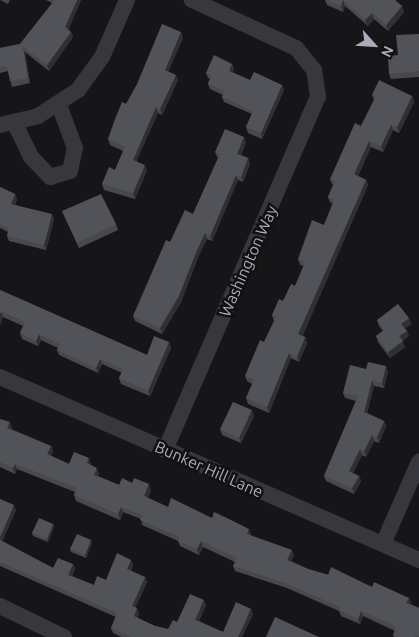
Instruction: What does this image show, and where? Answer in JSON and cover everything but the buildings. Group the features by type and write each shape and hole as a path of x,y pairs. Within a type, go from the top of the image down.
{"street":[{"path":"59,105 75,148 70,170 50,177 31,157 7,124 59,105 92,74 127,0"},
{"name":"Washington Way","path":"165,450 315,109 318,88 314,70 303,54 288,42 192,0"},
{"name":"Bunker Hill Lane","path":"0,377 419,560"},
{"path":"383,544 419,462"},
{"path":"0,606 64,637"}]}
